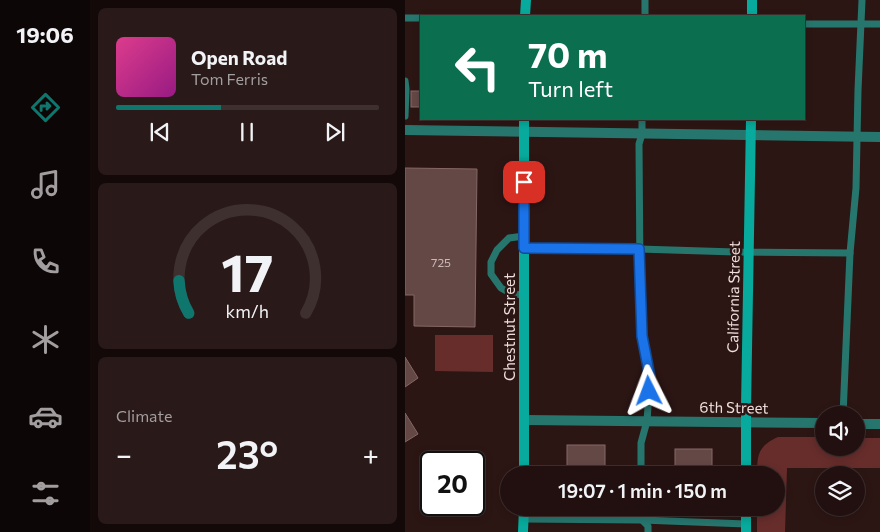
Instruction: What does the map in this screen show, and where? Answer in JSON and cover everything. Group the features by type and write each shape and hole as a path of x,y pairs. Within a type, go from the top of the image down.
{"street":[{"path":"525,15 526,0"},
{"path":"752,0 752,15"},
{"name":"Chestnut Street","path":"524,120 524,466"},
{"name":"California Street","path":"746,466 751,120"},
{"path":"405,130 880,137"},
{"name":"6th Street","path":"525,420 815,423"},
{"path":"865,424 880,424"},
{"path":"523,532 524,519"}],"lane":[{"path":"645,0 645,15"},
{"path":"843,406 849,253 856,188 857,90 862,0"},
{"path":"405,18 420,18"},
{"path":"805,24 880,24"},
{"path":"405,81 405,116"},
{"path":"641,466 641,443 647,421 650,377 642,336 639,249 639,144 642,134 642,120"},
{"path":"524,236 509,238 497,250 491,262 491,274 501,288 512,294 524,295"},
{"path":"524,248 849,253"},
{"path":"642,516 642,520 648,526 648,532"},
{"path":"524,519 642,520 746,528"}],"shaded area":[{"path":"435,335 493,335 493,372 435,371"},
{"path":"778,437 815,437 815,456 865,456 865,438 880,438 880,468 865,468 865,466 815,466 815,468 787,468 785,532 757,532 757,516 785,516 785,466 757,466 760,452 771,440"}],"building":[{"path":"411,91 420,91 420,107 411,107"},
{"path":"405,168 477,169 475,327 414,326 414,295 405,295"},
{"path":"405,357 418,378 405,387"},
{"path":"405,413 418,434 405,442"},
{"path":"567,445 605,445 605,466 567,466"},
{"path":"675,449 712,449 712,466 675,466"}],"route":[{"path":"524,182 524,248 639,249 642,336 650,377 649,391"}]}
